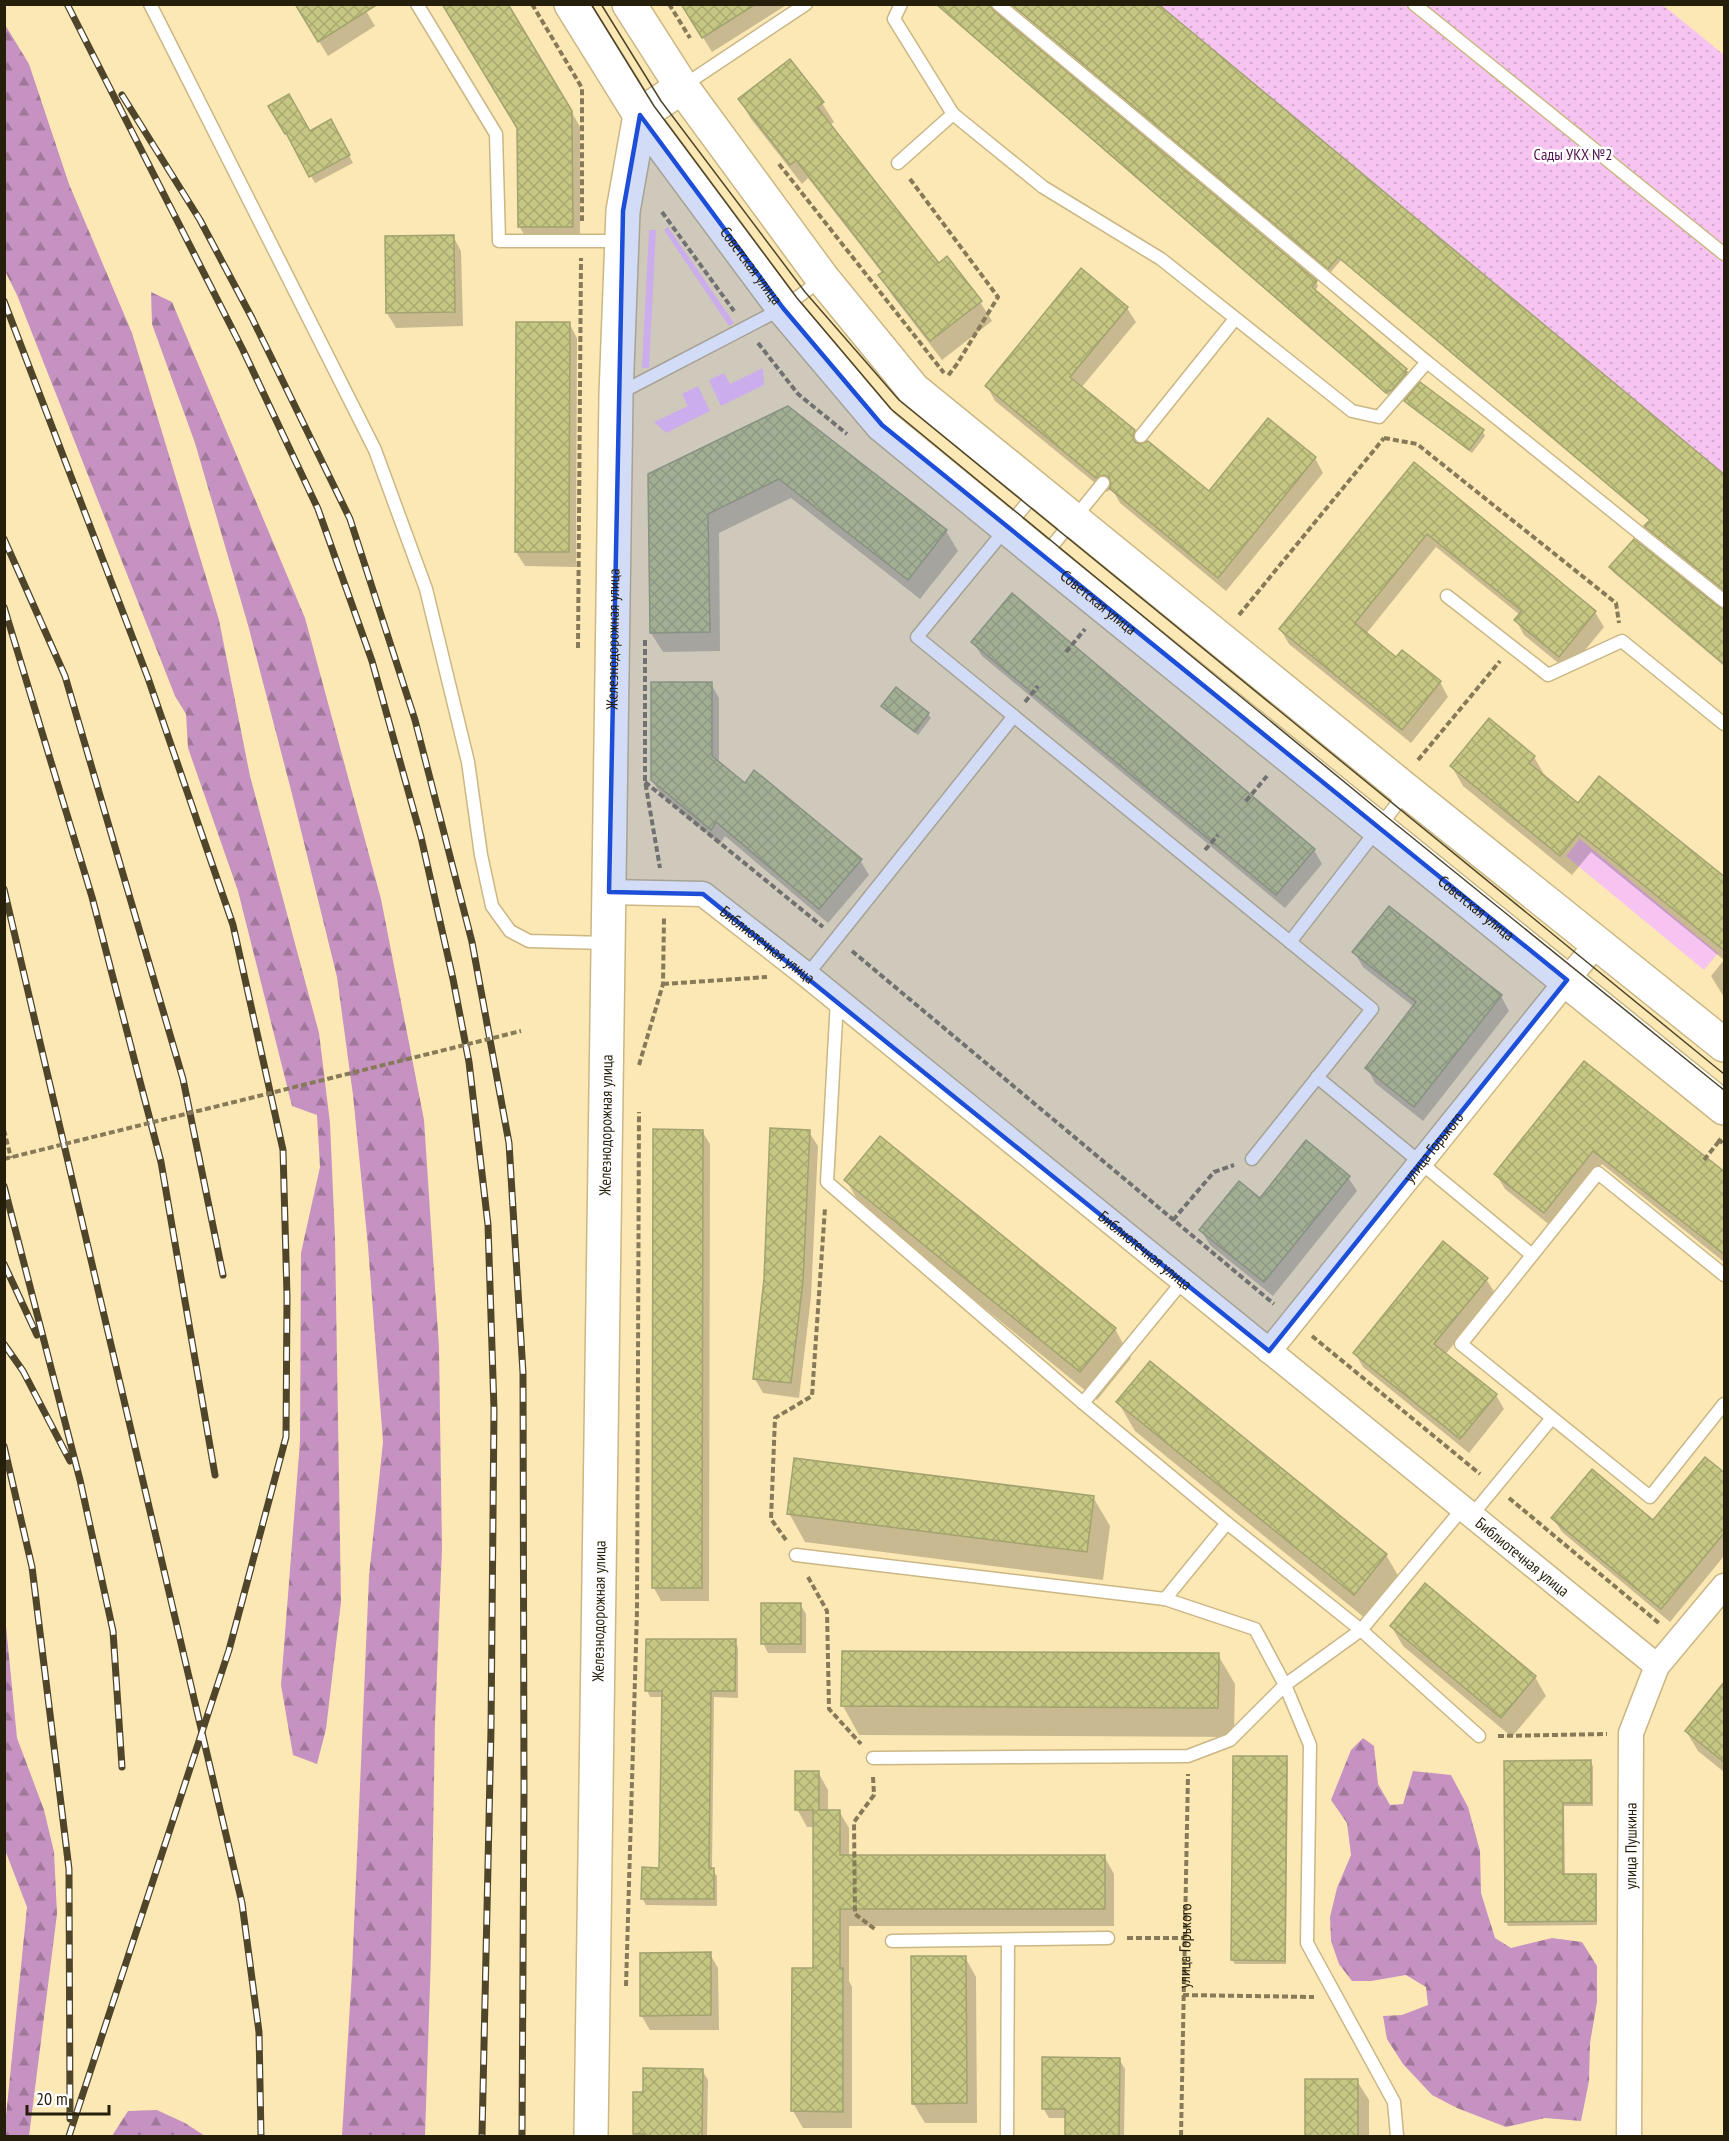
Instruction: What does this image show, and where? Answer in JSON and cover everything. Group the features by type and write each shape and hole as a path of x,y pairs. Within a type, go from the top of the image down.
{"main road":[{"name":"Советская улица","path":"571,4 640,115 783,308 882,425 1725,1108"},
{"path":"629,4 682,87 822,279 913,389 1074,519 1417,779 1597,943 1725,1045"},
{"path":"640,115 682,87"},
{"name":"Железнодорожная улица","path":"591,2136 616,395 623,211 640,115"}],"street":[{"name":"Библиотечная улица","path":"609,892 703,894 837,999 1657,1666"},
{"name":"улица Горького","path":"1269,1351 1597,943"},
{"name":"улица Пушкина","path":"1629,2136 1631,1733 1657,1666 1725,1586"}],"lane":[{"path":"150,4 375,450 426,589 468,762 481,855 492,906 510,931 529,941 608,944"},
{"path":"417,4 496,134 498,241 622,242"},
{"path":"682,87 806,4"},
{"path":"901,4 894,19 953,114 1043,187 1161,259 1352,411 1379,417 1427,362"},
{"path":"998,4 1427,362 1725,601"},
{"path":"1414,4 1725,254"},
{"path":"898,164 953,114"},
{"path":"616,395 783,308 822,279"},
{"path":"1141,436 1235,319"},
{"path":"1043,557 1103,483"},
{"path":"1038,490 917,637 1372,1009 1252,1159"},
{"path":"1447,596 1548,675 1622,641 1725,724"},
{"path":"807,975 1014,716"},
{"path":"1290,942 1417,779"},
{"path":"837,999 827,1182 1083,1403 1361,1630 1479,1736"},
{"path":"1317,1077 1532,1255"},
{"path":"1722,1412 1650,1497 1461,1344 1598,1173 1725,1275"},
{"path":"1083,1403 1183,1281"},
{"path":"873,1758 1188,1756 1230,1740 1285,1686 1361,1630 1468,1512 1495,1487 1552,1418"},
{"path":"1165,1599 1227,1522"},
{"path":"796,1555 1165,1599 1255,1629 1285,1686 1310,1745 1307,1943 1394,2102 1397,2136"},
{"path":"892,1941 1108,1938"},
{"path":"1007,2136 1008,1940"}],"path":[{"path":"532,4 582,88 578,648"},
{"path":"669,4 709,69"},
{"path":"777,161 947,377 956,384"},
{"path":"898,164 998,297 947,377"},
{"path":"1239,615 1384,438 1417,444 1616,603 1622,641"},
{"path":"1230,608 1248,622"},
{"path":"1066,652 1087,627"},
{"path":"639,1076 639,1064 663,984 664,893 645,781 645,630"},
{"path":"1417,779 1418,759 1512,646"},
{"path":"1246,801 1268,775"},
{"path":"645,781 1680,1641"},
{"path":"663,984 807,975"},
{"path":"4,1160 521,1031"},
{"path":"629,1941 637,1611 639,1112"},
{"path":"4,1130 11,1158"},
{"path":"1704,1160 1720,1140"},
{"path":"1173,1220 1214,1172 1252,1159"},
{"path":"827,1182 812,1396 775,1418 771,1520 796,1555 827,1611 829,1709 873,1758 874,1795 854,1822 855,1914 892,1941"},
{"path":"1479,1736 1631,1733"},
{"name":"улица Горького","path":"1181,2136 1188,1756"},
{"path":"1108,1938 1184,1938"},
{"path":"1183,1995 1336,1997"}],"highlighted area":[{"path":"640,115 783,308 882,425 1567,980 1269,1351 703,894 609,892 623,211"}],"green space":[{"name":"Сады УКХ №2","path":"1158,5 1663,5 1724,55 1724,475"},
{"path":"4,23 29,64 69,184 132,333 219,620 250,776 319,1033 330,1123 335,1238 341,1602 326,1729 317,1764 293,1755 281,1685 300,1441 301,1253 320,1167 317,1115 292,1106 238,891 188,748 186,714 175,696 17,295 5,271"},
{"path":"668,227 734,323 729,326 664,230"},
{"path":"649,230 656,230 649,368 642,368"},
{"path":"151,292 172,302 305,618 381,899 424,1120 439,1348 442,1548 435,1722 425,2136 342,2136 352,1972 369,1576 383,1442 368,1246 353,1095 337,977 248,625 195,443 152,324"},
{"path":"763,368 764,385 721,406 709,380 724,373 730,384"},
{"path":"698,386 710,411 666,433 654,422 688,406 682,394"},
{"path":"1580,839 1718,953 1704,970 1566,856"},
{"path":"5,1616 17,1738 44,1810 54,1852 57,1914 29,2136 4,2136 27,1907 5,1850"},
{"path":"1363,1738 1374,1746 1378,1784 1390,1805 1403,1804 1413,1771 1451,1775 1468,1807 1480,1851 1481,1893 1495,1938 1511,1948 1552,1938 1582,1942 1597,1966 1597,2002 1590,2043 1589,2081 1581,2121 1545,2118 1506,2127 1457,2108 1432,2095 1403,2064 1387,2039 1383,2016 1402,2015 1428,2005 1426,1987 1406,1975 1371,1981 1352,1981 1339,1964 1331,1941 1330,1917 1337,1888 1351,1855 1347,1823 1331,1800 1351,1750"},
{"path":"157,2110 185,2123 205,2136 112,2136 128,2111"}],"building":[{"path":"295,4 378,4 318,42"},
{"path":"442,4 508,4 572,111 573,227 518,227 517,128"},
{"path":"681,4 756,4 702,38"},
{"path":"936,4 990,4 993,10 1317,281 1312,287 1407,369 1405,371 1407,372 1391,391 1386,393"},
{"path":"1011,4 1158,4 1725,475 1725,591 1644,526 1650,520 1338,257 1328,269"},
{"path":"790,59 824,102 817,107 939,263 947,256 982,301 930,341 878,275 883,272 796,160 790,165 738,99"},
{"path":"289,94 310,131 331,119 350,155 309,177 286,133 268,106"},
{"path":"454,235 455,312 386,313 385,236"},
{"path":"1081,268 1128,307 1070,377 1135,430 1133,435 1135,442 1140,444 1148,441 1209,491 1268,418 1316,457 1218,578 1109,488 1111,484 1109,477 1104,475 1096,478 985,386"},
{"path":"516,322 570,322 569,552 515,552"},
{"path":"1420,382 1484,430 1469,450 1404,401"},
{"path":"788,406 947,530 908,580 779,479 708,514 710,632 650,633 648,474"},
{"path":"1414,462 1596,611 1559,657 1514,620 1522,611 1427,534 1355,623 1396,657 1402,650 1441,681 1402,730 1279,629"},
{"path":"1634,539 1719,607 1725,609 1725,665 1609,567"},
{"path":"1012,593 1315,849 1276,895 971,642"},
{"path":"651,682 712,682 712,756 745,783 754,770 862,859 819,909 716,822 711,830 651,780"},
{"path":"896,687 929,713 915,732 881,706"},
{"path":"1489,718 1535,756 1529,763 1578,803 1599,776 1725,877 1725,951 1579,833 1560,856 1450,766"},
{"path":"1389,906 1502,995 1414,1107 1365,1068 1416,1002 1352,952"},
{"path":"1584,1061 1725,1172 1725,1255 1593,1151 1544,1213 1494,1174"},
{"path":"770,1128 810,1130 803,1281 791,1383 753,1379 764,1279"},
{"path":"653,1129 703,1130 702,1588 652,1588"},
{"path":"880,1136 1116,1328 1080,1372 844,1180"},
{"path":"1306,1140 1350,1176 1264,1282 1199,1230 1239,1181 1260,1198"},
{"path":"1443,1241 1488,1278 1434,1344 1497,1394 1460,1439 1353,1353"},
{"path":"1150,1361 1387,1554 1354,1595 1116,1402"},
{"path":"1705,1457 1725,1473 1725,1532 1661,1609 1551,1518 1592,1469 1653,1520"},
{"path":"794,1458 1094,1496 1087,1552 787,1514"},
{"path":"1425,1583 1536,1676 1501,1718 1390,1626"},
{"path":"761,1603 801,1603 801,1644 761,1644"},
{"path":"646,1639 736,1639 735,1691 711,1691 709,1868 714,1868 714,1899 641,1899 642,1867 659,1868 662,1691 645,1691"},
{"path":"842,1651 1219,1653 1218,1708 841,1706"},
{"path":"1725,1681 1725,1763 1685,1731"},
{"path":"1233,1756 1287,1756 1285,1961 1231,1960"},
{"path":"1591,1760 1591,1803 1563,1803 1563,1874 1596,1874 1596,1921 1505,1922 1504,1761"},
{"path":"795,1771 819,1771 819,1810 840,1810 840,1855 1105,1855 1105,1909 840,1909 840,1968 843,1968 843,2112 791,2111 792,1968 813,1968 813,1810 795,1810"},
{"path":"711,1952 711,2015 640,2016 640,1953"},
{"path":"911,1956 966,1956 967,2103 912,2104"},
{"path":"1042,2057 1120,2058 1119,2136 1065,2136 1065,2109 1042,2109"},
{"path":"643,2068 703,2069 702,2136 633,2134 633,2092 643,2092"},
{"path":"1305,2079 1358,2079 1358,2136 1305,2136"}],"tram line":[{"path":"591,4 654,106 797,298 891,409 1387,817 1724,1090"},
{"path":"601,4 661,101 805,292 899,400 1724,1074"}],"railway":[{"path":"67,4 243,350 318,509 372,661 421,837 453,979 469,1062 488,1225 494,1409 491,1729 482,2136"},
{"path":"122,95 200,220 252,318 350,519 415,720 472,942 509,1143 523,1373 522,2136"},
{"path":"4,301 148,678 233,925 283,1150 287,1296 286,1437 229,1650 69,2136"},
{"path":"4,539 65,676 183,1079 223,1275"},
{"path":"4,607 92,897 161,1162 215,1475"},
{"path":"4,889 242,1903 259,2032 261,2136"},
{"path":"4,1186 80,1480 113,1631 122,1767"},
{"path":"4,1264 37,1335"},
{"path":"4,1344 23,1371 70,1461"},
{"path":"4,1446 32,1567 69,1869 70,2119"}]}
